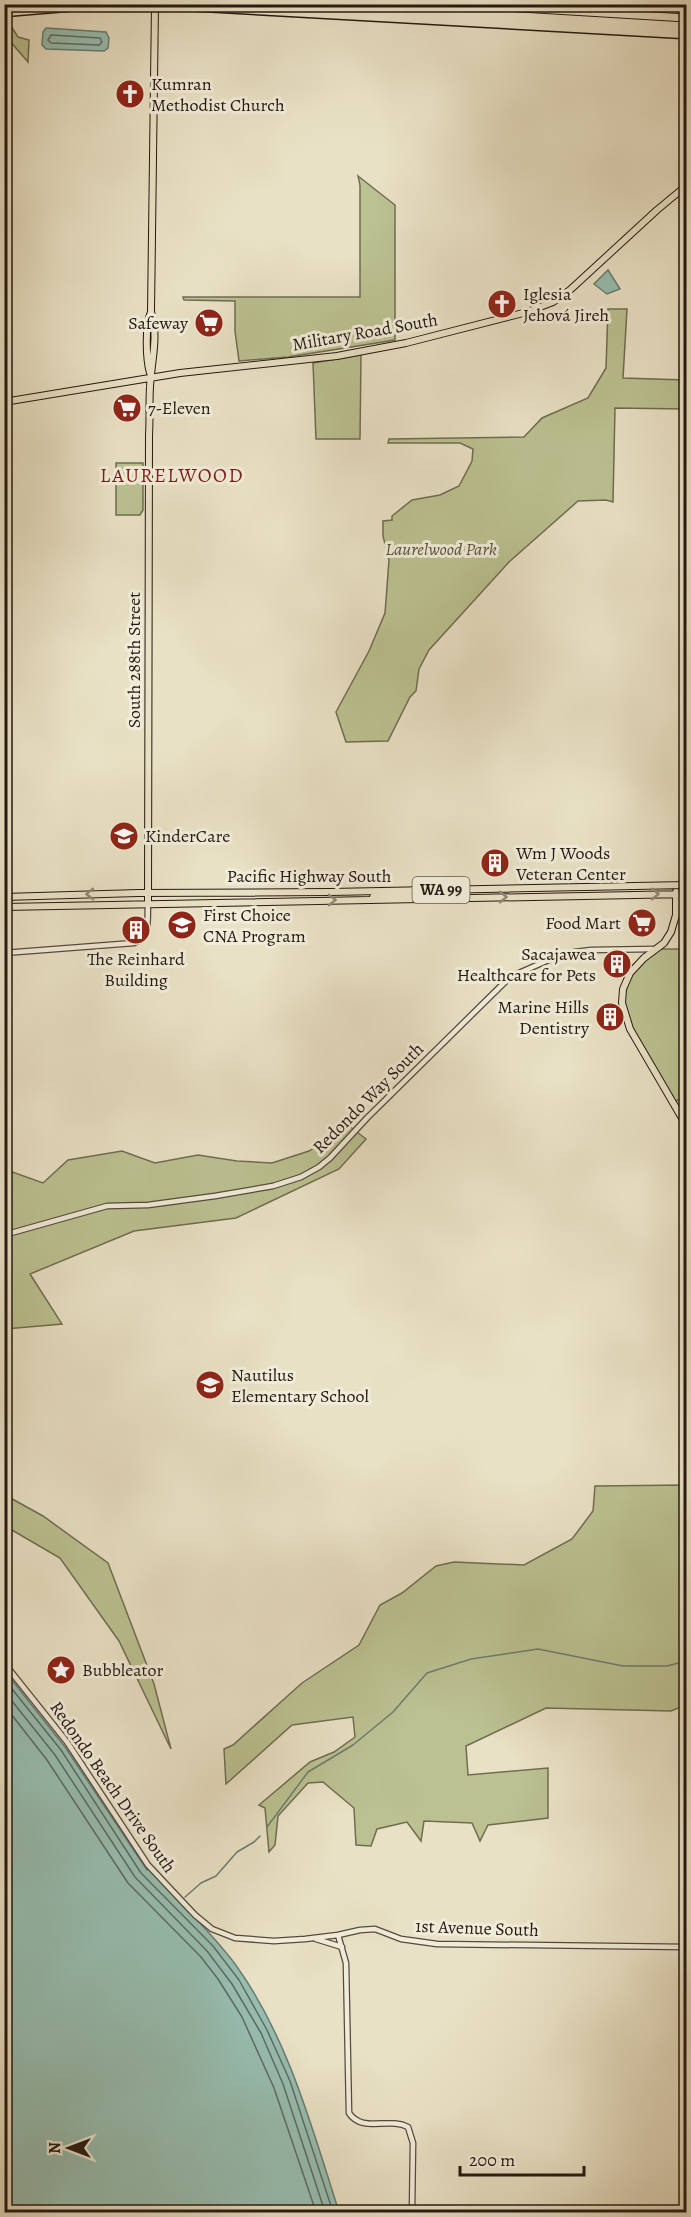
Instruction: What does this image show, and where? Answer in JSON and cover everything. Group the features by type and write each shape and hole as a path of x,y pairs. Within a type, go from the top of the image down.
{"highway":[{"path":"456,4 687,18"}],"main road":[{"name":"South 288th Street","path":"148,904 151,377 154,363 154,322 151,312 154,4"},
{"name":"Military Road South","path":"4,402 151,377 356,352 429,338 534,310 554,302 577,285 657,210 687,186"},
{"path":"676,885 674,927 668,938 639,963 627,978 623,988 623,1007 630,1029 687,1125"},
{"name":"Pacific Highway South","path":"4,897 687,885"},
{"path":"423,899 427,894 456,894 483,889"},
{"path":"357,900 381,895 409,895 413,893 413,890"},
{"name":"Pacific Highway South","path":"4,907 687,894"}],"street":[{"name":"South 288th Street","path":"4,953 126,945 140,941 147,928 148,904"},
{"name":"Redondo Way South","path":"4,1235 106,1206 148,1204 224,1194 279,1184 301,1177 330,1158 367,1118 510,977 553,958 584,950 654,949"},
{"name":"Redondo Beach Drive South","path":"4,1664 67,1742 156,1874 201,1920 220,1933 235,1938"},
{"name":"1st Avenue South","path":"235,1938 274,1941 375,1929 411,1941 437,1944 687,1947"},
{"path":"338,1935 346,1963 349,2113 353,2119 361,2123 396,2122 408,2127 413,2143 412,2212"},
{"path":"314,1938 342,1947"}],"green space":[{"path":"11,26 18,37 29,40 28,62 9,40 5,42 5,28"},
{"path":"358,176 395,205 395,340 288,357 239,361 235,331 235,301 184,300 183,297 360,297 360,185"},
{"name":"Laurelwood Park","path":"608,309 627,309 623,378 686,380 686,409 615,408 613,502 578,501 509,562 429,650 419,669 416,691 410,697 388,741 346,742 336,712 369,651 385,613 389,560 383,536 383,521 392,520 392,516 412,500 440,495 459,486 472,461 473,449 460,443 388,443 389,439 524,437 542,418 588,398 606,368"},
{"path":"361,355 360,439 316,439 313,363"},
{"path":"116,463 143,463 143,510 140,515 116,515"},
{"path":"655,949 686,949 686,1095 673,1103 624,1013 625,983"},
{"path":"348,1125 366,1139 339,1169 236,1218 134,1231 30,1274 62,1324 5,1329 4,1169 43,1183 68,1160 122,1151 155,1163 198,1155 272,1163 309,1151"},
{"path":"686,1485 686,1705 671,1711 546,1708 466,1746 468,1775 548,1768 548,1818 488,1825 480,1841 472,1823 424,1821 421,1841 407,1822 377,1829 371,1846 356,1845 354,1808 323,1782 308,1783 278,1816 275,1845 269,1852 265,1808 259,1805 310,1762 334,1752 355,1737 353,1717 292,1725 226,1784 224,1749 233,1745 302,1683 359,1645 380,1605 402,1593 436,1566 454,1562 524,1565 572,1539 593,1511 595,1486"},
{"path":"5,1495 43,1516 108,1563 154,1684 171,1749 119,1641 60,1558 5,1526"}],"water":[{"path":"46,28 106,32 109,38 108,48 104,51 46,49 42,45 43,32"},
{"path":"608,270 620,289 607,294 594,284"},
{"path":"4,1670 65,1747 147,1870 149,1869 215,1939 254,1992 297,2084 339,2212 5,2212"}],"waterway":[{"path":"267,1827 308,1772 353,1745 393,1712 427,1673 471,1659 538,1649 623,1666 667,1666 686,1661"},
{"path":"185,1897 201,1883 216,1876 237,1852 260,1836"}],"tram line":[{"path":"4,17 88,10 171,10 686,39"}],"place":[{"name":"Kumran Methodist Church","path":"130,94"},
{"name":"Iglesia Jehová Jireh","path":"502,304"},
{"name":"Safeway","path":"209,323"},
{"name":"7-Eleven","path":"127,408"},
{"name":"KinderCare","path":"124,836"},
{"name":"Wm J Woods Veteran Center","path":"495,863"},
{"name":"Food Mart","path":"642,923"},
{"name":"First Choice CNA Program","path":"182,925"},
{"name":"The Reinhard Building","path":"136,930"},
{"name":"Sacajawea Healthcare for Pets","path":"617,964"},
{"name":"Marine Hills Dentistry","path":"610,1017"},
{"name":"Nautilus Elementary School","path":"210,1385"},
{"name":"Bubbleator","path":"61,1670"}],"district":[{"name":"LAURELWOOD","path":"172,475"}]}
